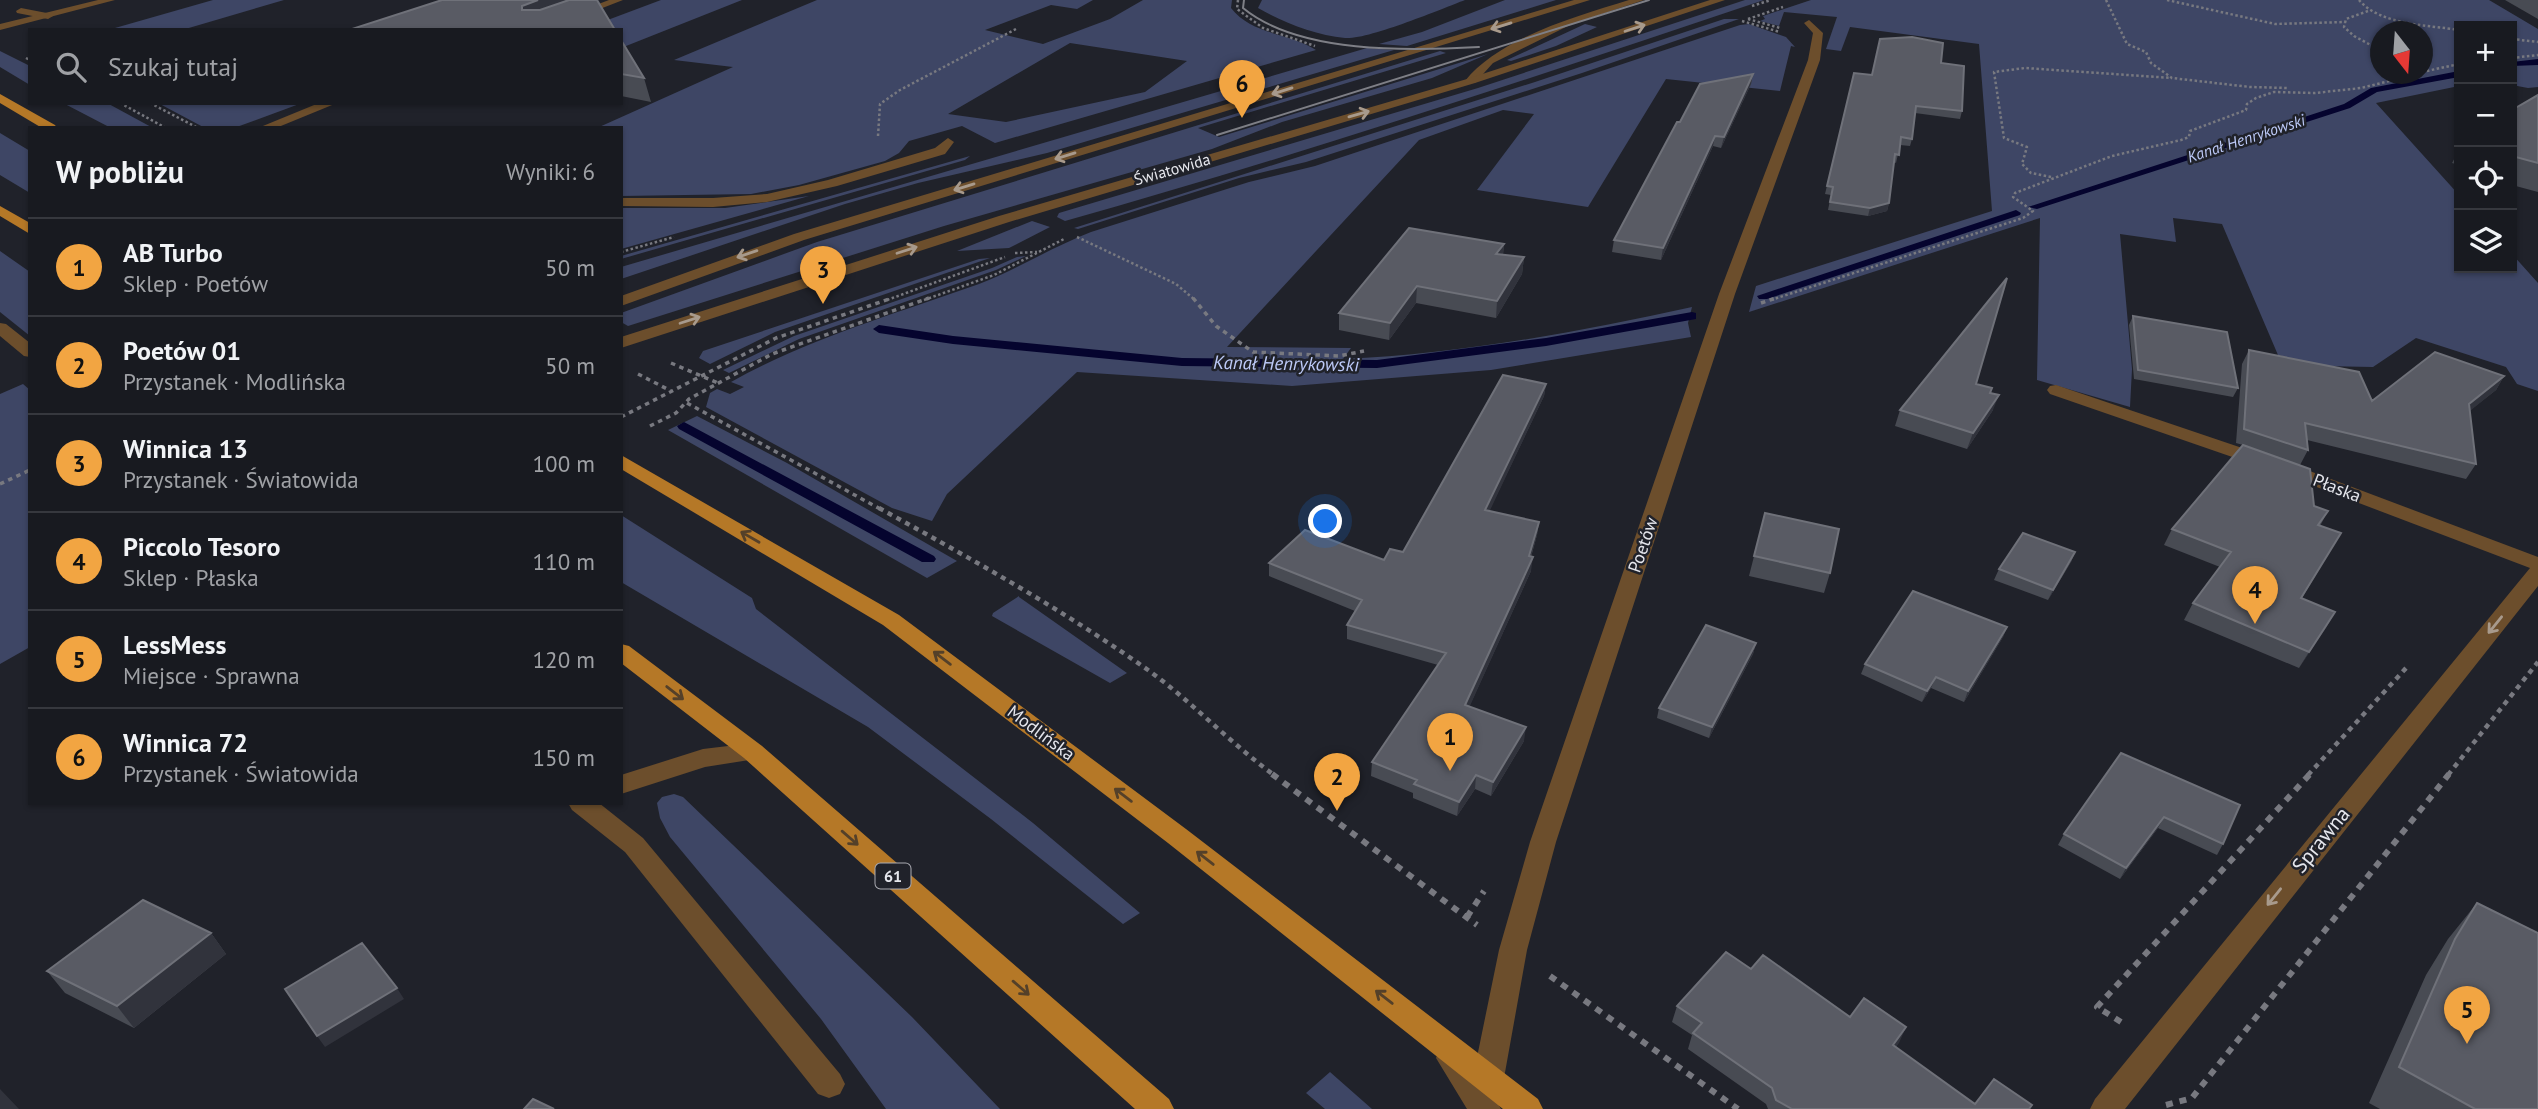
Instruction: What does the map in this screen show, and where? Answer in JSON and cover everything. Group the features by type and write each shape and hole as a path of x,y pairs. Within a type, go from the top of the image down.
{"main road":[{"path":"0,98 48,126"},
{"path":"0,210 28,229"},
{"name":"Modlińska","path":"623,462 891,620 1167,828 1527,1109"},
{"name":"61","path":"623,653 753,752 1158,1109"}],"street":[{"path":"0,27 110,0"},
{"path":"541,28 618,0"},
{"path":"623,300 799,237 1586,0"},
{"path":"1471,81 1489,61 1568,22 1639,0"},
{"name":"Światowida","path":"623,342 1004,219 1471,81 1720,0"},
{"path":"21,11 48,16"},
{"path":"1809,23 1818,33 1816,50"},
{"name":"Poetów","path":"1488,1078 1513,950 1543,842 1720,315 1816,50"},
{"path":"269,126 326,105"},
{"path":"623,202 702,203 767,198 940,151 948,142"},
{"path":"0,328 28,350"},
{"name":"Płaska","path":"2056,390 2300,474 2538,565"},
{"name":"Sprawna","path":"2106,1109 2538,572"},
{"path":"623,784 703,758 753,752"},
{"path":"584,805 634,845 829,1084"},
{"name":"Modlińska","path":"1438,1040 1485,1109"}],"path":[{"path":"1238,0 1237,9 1248,19 1266,29 1314,46"},
{"path":"2106,0 2127,44 2146,52 2151,63 2172,78"},
{"path":"2167,0 2275,24 2345,22"},
{"path":"2359,0 2368,11"},
{"path":"2370,44 2344,27 2346,19 2368,11 2454,29"},
{"path":"1738,17 1792,33 1816,50"},
{"path":"1742,21 1787,35"},
{"path":"876,140 880,104 900,90 1016,29"},
{"path":"2517,40 2538,42"},
{"path":"2517,57 2538,55"},
{"path":"2433,70 2454,65"},
{"path":"2054,177 2032,173 2022,164 2027,147 2004,138 1994,72 2025,68 2172,78 2249,87 2338,90"},
{"path":"1720,315 1860,273 2023,218 2033,211 2013,197 2015,193 2130,151 2177,143 2189,137 2190,131 2246,110 2247,104 2257,96 2291,90 2324,92 2378,84"},
{"path":"124,105 162,126"},
{"path":"154,105 194,126"},
{"path":"650,426 676,413 719,383 797,344 1013,267 1080,232"},
{"path":"1077,237 1176,284 1197,301 1216,326 1253,352 1339,356 1364,351"},
{"path":"623,416 776,338 974,270 1025,246"},
{"path":"665,361 719,383"},
{"path":"631,371 672,391"},
{"path":"687,403 977,562 1149,671 1240,750 1513,950 1738,1109"},
{"path":"0,484 28,471"},
{"path":"2156,1044 2097,1007 2416,657"},
{"path":"2153,1108 2192,1098 2538,662"}],"shaded area":[{"path":"213,0 284,0 189,28 115,28"},
{"path":"661,0 742,0 623,47 623,28 586,28"},
{"path":"817,0 1093,0 1077,9 1051,5 985,30 1043,44 1110,19 1143,0 1232,0 1231,8 1249,24 1316,50 995,143 962,126 909,141 899,153 885,161 799,185 751,194 623,196 623,126 601,126 733,67 674,60","holes":["1070,43 1187,61 1145,92 1006,122 948,114"]},
{"path":"1262,0 1465,0 1387,29 1345,38 1300,28 1278,19 1258,8"},
{"path":"1505,0 1556,0 1407,46 1379,44 1422,32"},
{"path":"1745,0 1764,0 1241,170 1065,221 1057,217 1059,213 1478,88"},
{"path":"1811,0 2489,0 2538,29 2538,87 2517,86 2517,21 2454,21 2454,87 2376,103 2454,189 2454,273 2517,273 2517,260 2538,283 2538,391 2517,384 2506,367 2416,338 2373,367 2320,366 2278,355 2222,224 2173,218 2176,242 2120,234 2132,369 2130,407 2037,380 2040,218 1749,312 1756,286 1992,211 1979,44 1850,27 1841,51 1826,49 1837,17 1784,12 1779,26 1760,21 1765,19 1763,16"},
{"path":"1724,19 1739,19 1306,162 1239,178 1078,229 1074,228 1535,82"},
{"path":"1585,24 1597,27 1556,46 1507,60"},
{"path":"1749,24 1786,37 1795,47 1791,46 1780,91 1666,79 1588,207 1477,190 1534,114 1503,110 1419,140 1227,347 1351,348 1343,359 1387,356 1519,340 1692,307 1688,323 1691,337 1491,370 1292,386 1077,372 947,494 932,521 892,508 706,407 710,393 717,389 730,394 744,387 731,382 791,352 979,284 1091,232 1249,182 1315,166"},
{"path":"1367,48 1394,50 1047,153 918,183 845,204 623,278 623,266"},
{"path":"0,51 28,65 28,84 0,67"},
{"path":"1440,51 1446,53 1198,128 1219,137 1488,54 1432,78 1282,122 1212,149 944,226 628,326 623,323 623,312 817,242"},
{"path":"67,105 111,105 149,126 107,126"},
{"path":"162,105 297,105 239,126 201,126"},
{"path":"0,133 28,150 28,192 0,175"},
{"path":"970,156 965,160 623,258 623,255"},
{"path":"809,196 623,248 623,208 725,208"},
{"path":"1032,221 1050,227 1009,248 957,251"},
{"path":"0,251 28,271 28,334 0,312"},
{"path":"1026,256 996,270 799,339 729,373 723,370 794,336"},
{"path":"990,258 775,332 710,364 699,358 703,351 979,259"},
{"path":"23,384 28,388 28,648 0,664 0,394"},
{"path":"697,416 787,463 957,561 927,578 668,430"},
{"path":"623,516 752,598 756,609 1033,823 1140,913 1123,924 991,819 868,727 623,583"},
{"path":"1019,596 1127,673 1110,683 992,616"},
{"path":"674,794 683,797 912,1017 1000,1109 886,1109 821,1019 670,837 660,818 657,803 662,797"},
{"path":"1330,1072 1372,1109 1325,1109 1306,1093"}],"building":[{"path":"442,0 538,0 522,6 522,10 540,10 569,0 597,0 614,28 355,28"},
{"path":"1912,37 1943,43 1941,63 1964,66 1962,111 1916,106 1912,139 1901,137 1899,155 1895,154 1889,203 1870,208 1830,202 1833,187 1827,186 1854,73 1872,75 1880,39"},
{"path":"623,43 644,78 623,74"},
{"path":"1753,74 1724,137 1715,136 1663,248 1614,240 1700,84"},
{"path":"2538,95 2538,163 2517,157 2517,107"},
{"path":"1409,228 1504,244 1496,254 1524,257 1497,301 1417,286 1390,323 1339,313"},
{"path":"2007,278 1976,384 1992,388 1990,393 1999,395 1973,433 1900,410"},
{"path":"2133,316 2227,332 2238,388 2138,370"},
{"path":"2249,350 2359,372 2372,401 2435,352 2504,376 2469,404 2476,464 2305,423 2308,450 2244,429"},
{"path":"1503,375 1546,384 1485,510 1539,522 1529,556 1533,557 1465,705 1526,727 1493,782 1476,775 1459,802 1414,784 1417,780 1372,762 1446,653 1347,625 1362,600 1269,563 1305,530 1384,560 1390,549 1403,552"},
{"path":"2243,445 2310,469 2314,506 2328,511 2318,525 2341,533 2301,598 2335,612 2309,652 2193,603 2231,552 2172,529"},
{"path":"1765,513 1839,529 1830,573 1754,556"},
{"path":"2023,533 2075,552 2053,590 1999,569"},
{"path":"1913,591 2007,627 1968,691 1936,677 1927,691 1865,664"},
{"path":"1706,625 1756,643 1712,727 1659,708"},
{"path":"2121,753 2240,805 2223,844 2164,817 2126,868 2064,834"},
{"path":"143,900 211,933 117,1006 47,971"},
{"path":"2477,903 2538,933 2538,1109 2475,1109 2399,1067 2455,939"},
{"path":"362,943 397,988 317,1036 285,989"},
{"path":"1726,952 1751,969 1763,955 1850,1017 1864,998 1906,1027 1893,1045 1975,1104 1994,1079 2032,1105 2029,1109 1792,1109 1776,1100 1772,1088 1693,1033 1702,1023 1677,1006"},
{"path":"533,1099 554,1109 524,1109"}],"waterway":[{"name":"Kanał Henrykowski","path":"2517,64 2538,62"},
{"name":"Kanał Henrykowski","path":"2033,207 2347,106 2374,90 2454,75"},
{"name":"Kanał Henrykowski","path":"1763,296 2016,213"},
{"name":"Kanał Henrykowski","path":"879,329 953,340 1182,362 1377,364 1546,342 1692,316"},
{"path":"684,426 928,559"}],"tram line":[{"path":"1244,0 1243,8 1266,23 1324,42 1388,49 1479,47"},
{"path":"1217,135 1649,0"}],"place":[{"name":"Winnica 72","path":"1242,118"},
{"name":"Winnica 13","path":"823,304"},
{"name":"Piccolo Tesoro","path":"2255,624"},
{"name":"AB Turbo","path":"1450,771"},
{"name":"Poetów 01","path":"1337,811"},
{"name":"LessMess","path":"2467,1044"}]}
